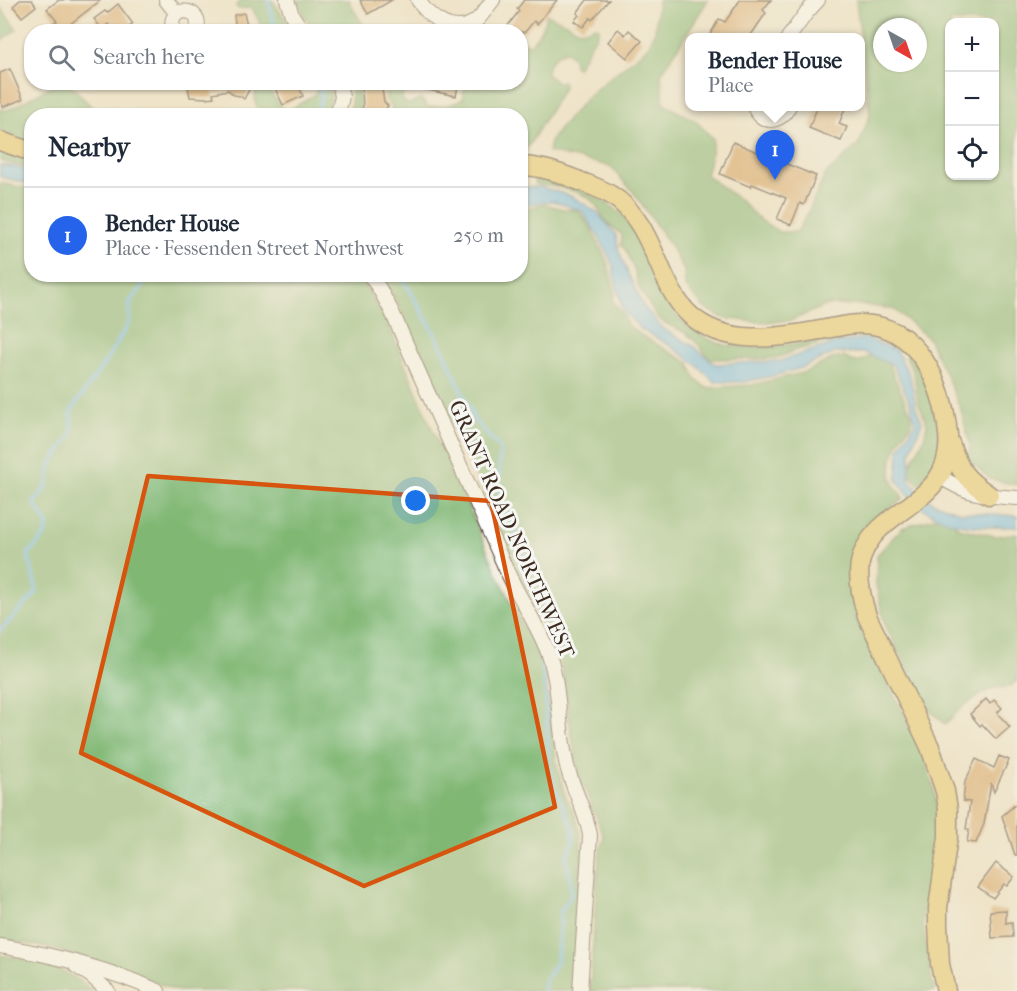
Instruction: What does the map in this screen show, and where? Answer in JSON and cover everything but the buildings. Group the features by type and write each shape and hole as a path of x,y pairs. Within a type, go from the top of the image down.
{"main road":[{"path":"0,141 24,149"},
{"path":"528,166 557,172 599,189 618,200 639,223 678,301 697,320 716,330 739,336 771,338 852,324 866,324 885,329 901,337 923,358 932,375 942,404 948,439 956,461 965,476 989,495"},
{"path":"946,991 940,964 938,926 938,908 948,837 945,790 930,747 867,616 862,596 860,564 870,540 884,525 919,499 940,476 947,458 948,439"}],"street":[{"path":"166,0 177,14"},
{"path":"287,0 298,24"},
{"path":"418,0 430,17 441,24"},
{"path":"470,24 478,19 493,0"},
{"path":"792,33 818,0"},
{"path":"171,24 177,14 185,11 194,14 198,24"},
{"path":"339,108 342,97 341,90"},
{"path":"756,111 758,115 769,120 781,118 786,111"},
{"name":"GRANT ROAD NORTHWEST","path":"375,282 392,312 513,585 549,657 566,764 587,820 590,835 580,991"},
{"path":"940,476 959,488 973,493 1017,498"},
{"path":"0,946 69,961 114,974 158,991"},
{"path":"69,961 108,991"}],"highlighted area":[{"path":"148,476 491,501 555,807 364,886 81,753"}],"green space":[{"path":"242,0 272,0 289,24 260,24 252,8 239,9 236,7"},
{"path":"298,0 350,0 350,4 363,24 310,24"},
{"path":"658,0 708,0 661,74 664,104 696,121 713,139 706,175 742,202 757,218 779,232 797,232 825,175 859,144 870,115 865,74 865,33 860,33 856,0 1017,0 1017,485 990,479 968,459 970,445 961,410 928,338 894,309 864,305 827,305 790,321 757,322 723,318 704,308 685,286 684,271 670,245 634,193 610,166 548,152 550,142 560,128 590,94 648,47 655,32"},
{"path":"0,7 17,29 0,41"},
{"path":"546,15 549,15 580,30 596,26 599,28 577,68 573,58 565,51 554,57 550,63 547,75 557,82 563,81 564,86 528,146 528,108 392,108 386,100 385,90 410,90 402,95 403,101 409,104 421,99 428,107 431,107 457,102 464,97 464,90 528,90 528,44 531,44 544,23"},
{"path":"44,90 75,90 93,108 24,108 24,141 0,131 0,109 8,110"},
{"path":"256,90 270,90 282,108 257,108"},
{"path":"316,90 330,90 329,108 292,108 316,94"},
{"path":"358,90 360,108 351,108 351,91"},
{"path":"0,151 24,160 24,166 0,161"},
{"path":"535,179 555,181 574,187 618,211 632,229 663,296 672,309 693,330 708,338 725,345 757,347 856,334 796,350 780,357 711,359 686,333 656,316 638,286 635,272 621,245 622,235 606,221 594,203 589,198 575,192 536,184"},
{"path":"0,183 24,188 24,282 362,282 387,321 439,445 451,466 496,571 536,648 545,675 557,765 565,795 575,814 581,834 582,857 572,991 177,991 90,959 0,939"},
{"path":"544,204 578,210 591,228 608,264 615,293 614,303 623,314 627,324 639,334 689,363 696,380 707,388 752,385 806,372 832,359 844,357 858,362 875,354 888,363 911,414 911,425 898,444 891,467 893,482 903,498 885,510 859,538 849,566 848,578 857,619 919,743 934,788 939,837 930,887 923,909 923,925 935,991 590,991 597,876 604,838 579,776 563,674 554,645 533,605 536,593 533,591 530,599 401,309 384,282 528,282 528,208"},
{"path":"909,355 927,387 938,428 938,453 928,474 919,484 910,475 909,468 924,438 927,424 918,401 914,374 906,356"},
{"path":"946,514 958,528 995,536 1017,534 1017,681 1009,687 992,688 965,705 945,724 929,710 885,625 876,585 877,555 902,528"},
{"path":"0,955 25,959 61,970 93,991 0,991"}],"water":[{"path":"0,165 24,169 24,182 0,177"},
{"path":"528,187 541,187 571,196 597,212 616,235 619,251 644,307 663,329 692,345 715,364 780,361 835,343 866,338 896,350 910,376 916,407 922,422 911,450 909,480 932,502 960,512 1017,516 1017,527 966,525 941,519 915,503 897,480 899,449 915,424 911,405 893,365 865,353 835,353 801,368 773,376 743,382 715,382 669,345 640,329 623,310 613,266 600,239 582,211 553,201 528,204"}],"waterway":[{"path":"268,0 274,24"},
{"path":"318,108 322,94 320,90"},
{"path":"0,631 37,592 28,554 44,537 48,524 34,503 47,486 51,464 72,434 71,411 129,323 130,302 144,282"},
{"path":"405,282 438,339 475,421 500,448 499,493 524,554 533,561 542,584 542,596"},
{"path":"542,663 549,764 554,787 573,828 573,843 566,858 571,880 571,896 561,911 557,961 544,982 544,991"}],"place":[{"name":"Bender House","path":"775,180"}]}
